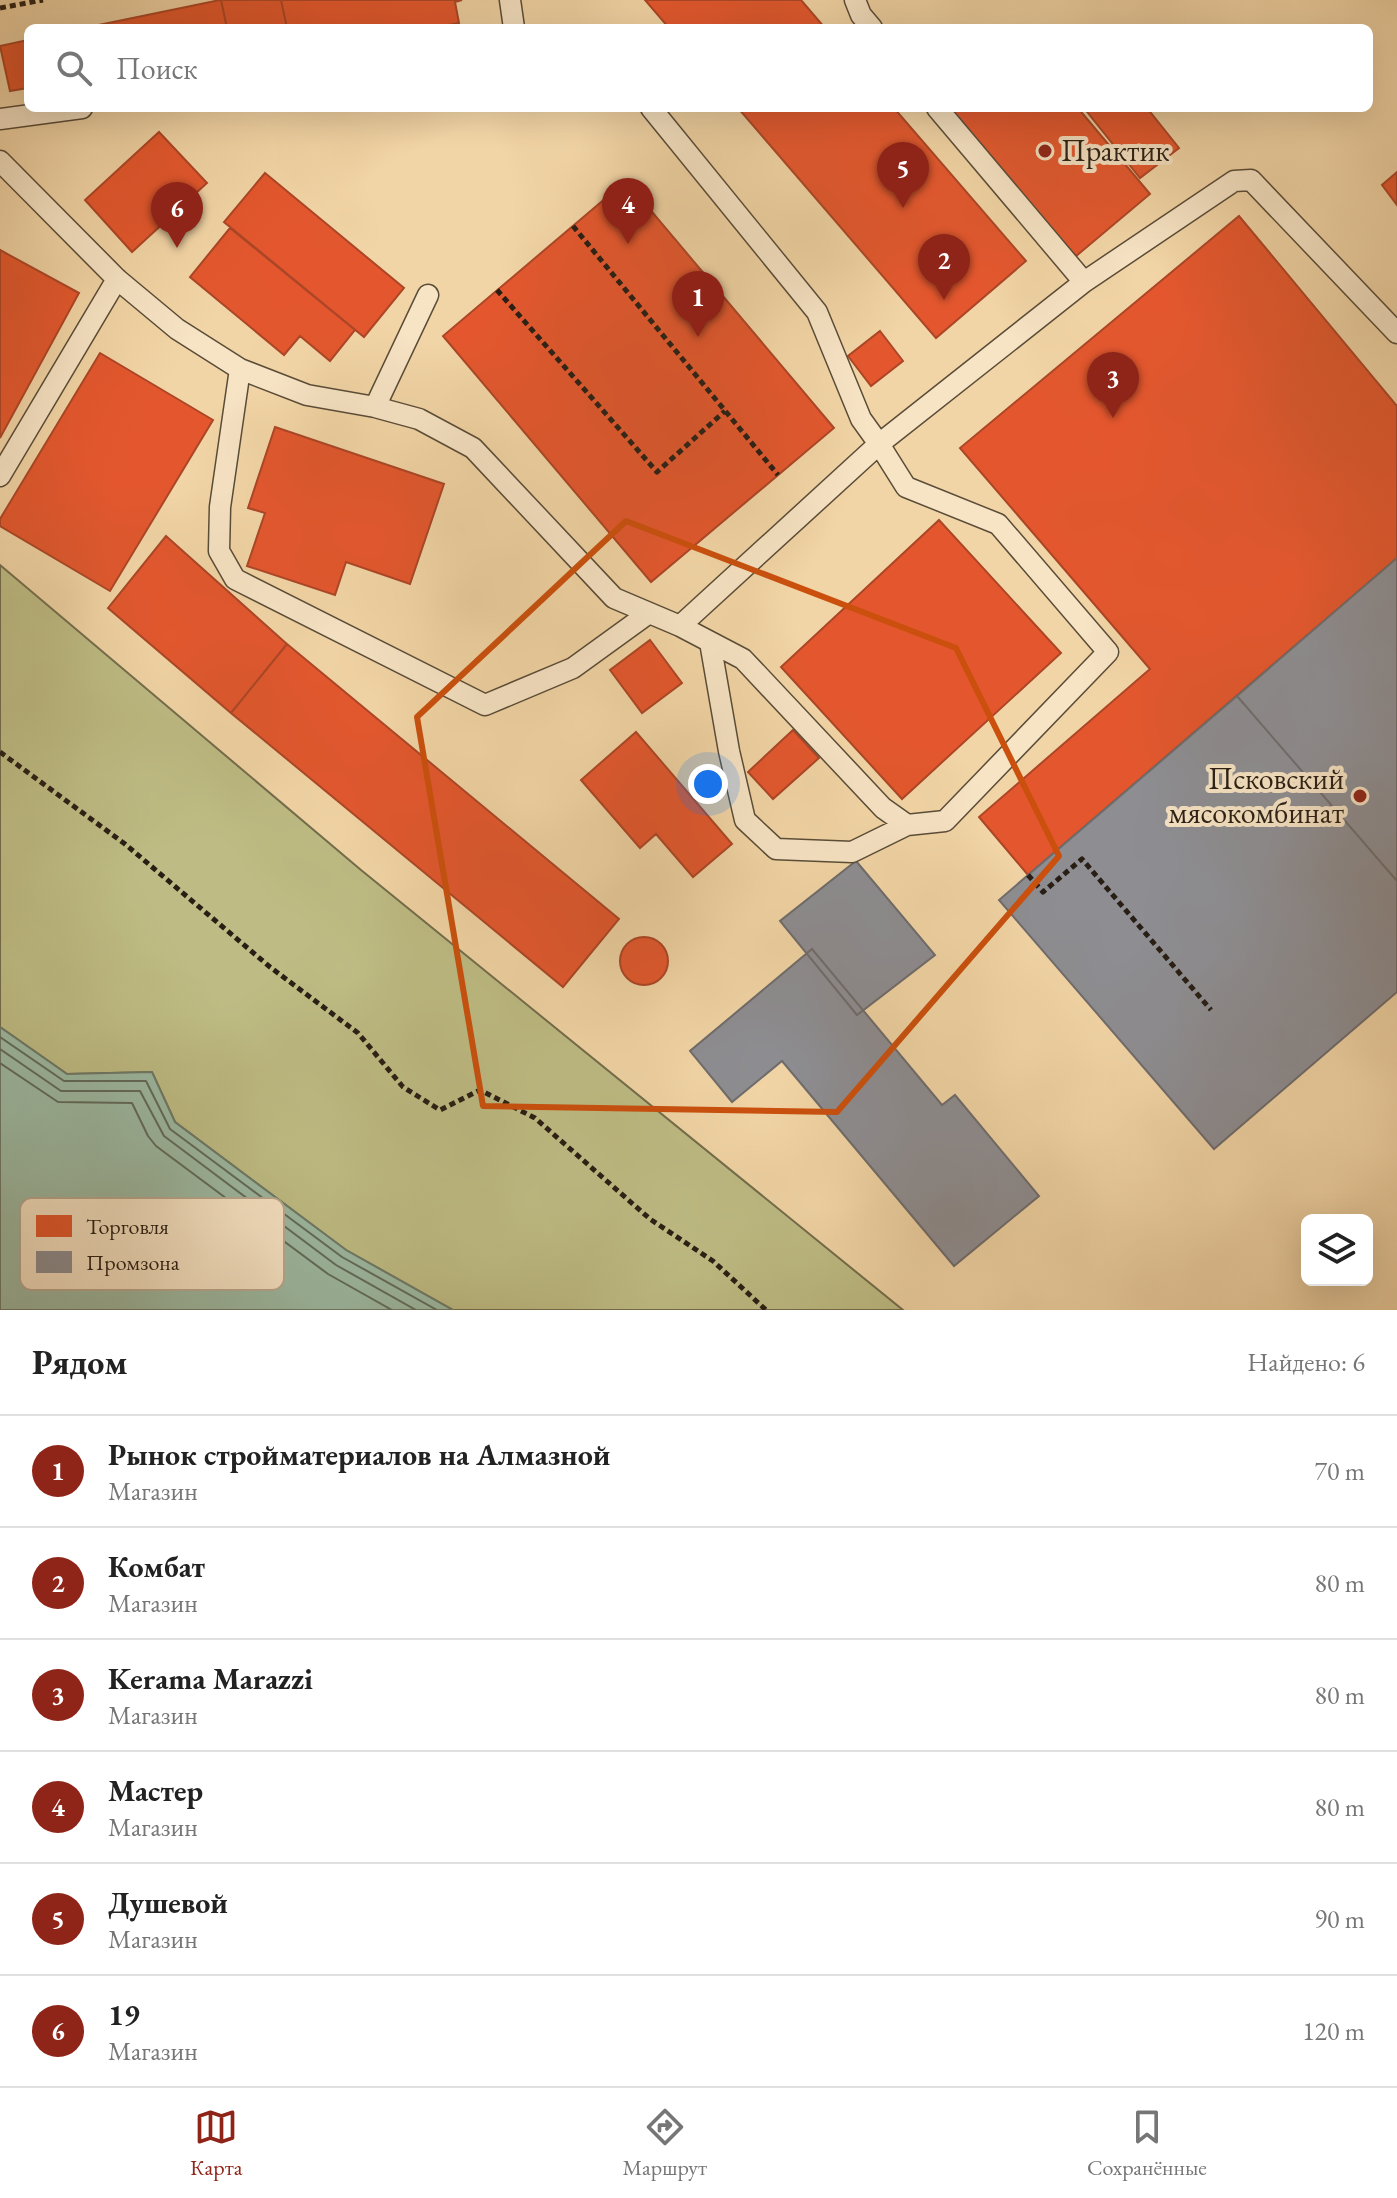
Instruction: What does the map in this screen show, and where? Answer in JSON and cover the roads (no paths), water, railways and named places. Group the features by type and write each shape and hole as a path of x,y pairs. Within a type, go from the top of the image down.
{"lane":[{"path":"510,0 513,24"},
{"path":"855,0 869,24"},
{"path":"0,119 52,112"},
{"path":"654,112 817,312 861,419 906,487 998,524 1108,652 945,821 907,825 852,852 776,849 745,820 710,642"},
{"path":"940,112 1084,282"},
{"path":"0,161 117,279 177,329 240,369 307,395 375,407 419,419 473,448 614,598 680,626 743,659 883,808 907,825"},
{"path":"680,626 879,444 1084,282 1234,181 1251,180 1397,333"},
{"path":"0,476 117,279"},
{"path":"375,407 428,295"},
{"path":"240,369 220,507 219,551 235,579 485,705 573,668 649,613"}],"water":[{"path":"0,1027 67,1074 152,1072 175,1122 277,1198 20,1198 20,1290 284,1290 284,1204 346,1250 453,1310 0,1310"}],"place":[{"name":"Практик","path":"1045,151"},
{"name":"Душевой","path":"903,208"},
{"name":"Мастер","path":"628,244"},
{"name":"19","path":"177,248"},
{"name":"Комбат","path":"944,300"},
{"name":"Рынок стройматериалов на Алмазной","path":"698,337"},
{"name":"Kerama Marazzi","path":"1113,418"},
{"name":"Псковский мясокомбинат","path":"1360,796"}]}
